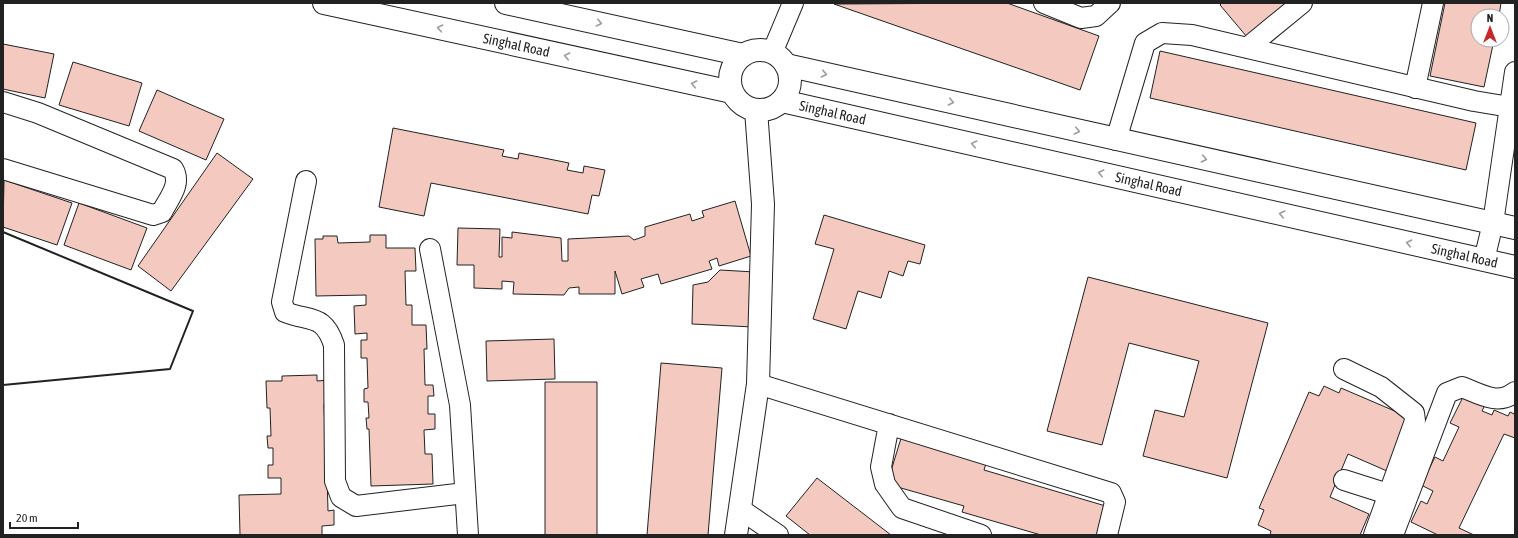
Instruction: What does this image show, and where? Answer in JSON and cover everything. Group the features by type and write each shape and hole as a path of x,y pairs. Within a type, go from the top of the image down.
{"street":[{"name":"Singhal Road","path":"324,3 732,92"},
{"path":"506,3 742,55"},
{"path":"779,59 793,3"},
{"path":"1044,3 1081,18 1096,16 1110,3"},
{"path":"1248,48 1302,3"},
{"path":"1415,88 1433,3"},
{"path":"1116,140 1145,43 1162,33 1192,35 1415,88 1510,107"},
{"path":"779,59 790,74 788,92 782,100 775,107 766,110 756,110 746,107 738,101 732,92 729,82 730,72 735,62 742,55 752,51 763,50 779,59 1116,140 1515,228"},
{"path":"1484,260 1493,223 1515,72"},
{"name":"Singhal Road","path":"782,100 1515,267"},
{"path":"3,102 38,113 173,169 177,176 176,187 162,212 153,215 3,169"},
{"path":"736,535 758,384 763,204 756,110"},
{"path":"306,180 282,302 285,312 300,318 318,320 329,331 334,345 335,481 341,497 356,506 466,493"},
{"path":"430,249 460,405 468,535"},
{"path":"1344,369 1381,387 1414,413 1415,421 1374,535"},
{"path":"758,384 1111,493 1115,502 1108,535"},
{"path":"1393,535 1447,393 1462,387 1495,400 1508,398 1515,392"},
{"path":"889,424 881,467 885,484 902,508 980,535"},
{"path":"1344,480 1388,494"},
{"path":"740,509 778,535"}],"building":[{"path":"1007,3 1099,36 1080,90 834,4"},
{"path":"1222,3 1287,3 1247,37 1220,5"},
{"path":"1445,3 1501,3 1500,8 1470,8 1470,48 1492,48 1484,87 1430,76"},
{"path":"3,44 54,54 45,98 3,89"},
{"path":"1160,51 1476,123 1466,170 1150,98"},
{"path":"73,62 142,83 129,126 59,105"},
{"path":"157,90 224,119 206,160 139,131"},
{"path":"393,128 504,150 502,156 518,159 519,153 569,163 567,170 583,173 584,166 605,170 599,196 592,195 588,214 431,183 424,216 379,207"},
{"path":"217,153 253,179 171,291 138,266"},
{"path":"4,180 72,203 57,245 3,227"},
{"path":"735,201 751,256 719,266 717,258 709,261 712,269 661,284 658,274 641,279 644,287 622,294 615,271 615,294 579,294 579,287 569,288 564,295 513,294 514,282 502,281 502,289 474,288 474,265 457,265 458,228 500,229 499,257 502,257 502,237 512,238 512,232 561,238 562,261 568,261 568,239 629,236 634,240 645,236 645,227 690,214 692,221 704,217 702,211"},
{"path":"79,203 147,228 131,270 64,245"},
{"path":"824,215 925,245 920,264 908,261 903,276 889,271 881,298 858,291 846,329 813,319 834,249 815,244"},
{"path":"370,235 386,235 386,248 415,248 416,271 405,271 406,305 412,305 412,325 426,325 427,349 424,349 425,385 433,385 434,396 428,396 428,414 435,414 435,429 424,430 425,454 432,454 433,484 371,486 369,429 367,429 366,418 369,418 368,402 364,402 364,389 368,388 367,358 361,358 361,340 367,340 367,333 355,334 354,306 366,305 366,295 316,296 315,239 323,239 323,236 337,236 338,243 370,242"},
{"path":"720,270 755,272 753,327 692,324 693,285 708,282"},
{"path":"1088,277 1268,323 1227,478 1143,456 1155,410 1184,417 1199,361 1129,343 1102,445 1047,431"},
{"path":"554,339 555,379 487,381 486,341"},
{"path":"661,363 722,368 708,535 647,535"},
{"path":"317,375 317,381 329,380 329,404 324,404 325,433 333,433 327,475 328,511 334,510 334,525 322,526 322,535 240,535 239,495 281,494 281,478 268,478 268,465 273,465 273,448 268,448 267,436 271,436 270,408 267,408 266,381 282,381 282,376"},
{"path":"545,382 597,382 597,535 545,535"},
{"path":"1324,386 1339,393 1341,388 1411,418 1387,471 1348,454 1330,497 1369,514 1360,535 1270,535 1271,531 1258,525 1264,510 1259,508 1309,392 1319,396"},
{"path":"1464,395 1485,405 1482,411 1492,415 1494,410 1508,416 1510,412 1514,414 1515,412 1515,438 1504,434 1459,528 1474,535 1438,535 1411,522 1421,501 1427,504 1433,491 1421,485 1435,457 1443,461 1459,427 1450,423"},
{"path":"902,435 987,460 984,470 1109,507 1101,535 1041,535 962,512 964,506 887,484"},
{"path":"817,478 891,535 810,535 786,516"}],"wall":[{"path":"3,232 193,311 170,369 3,385"}]}
